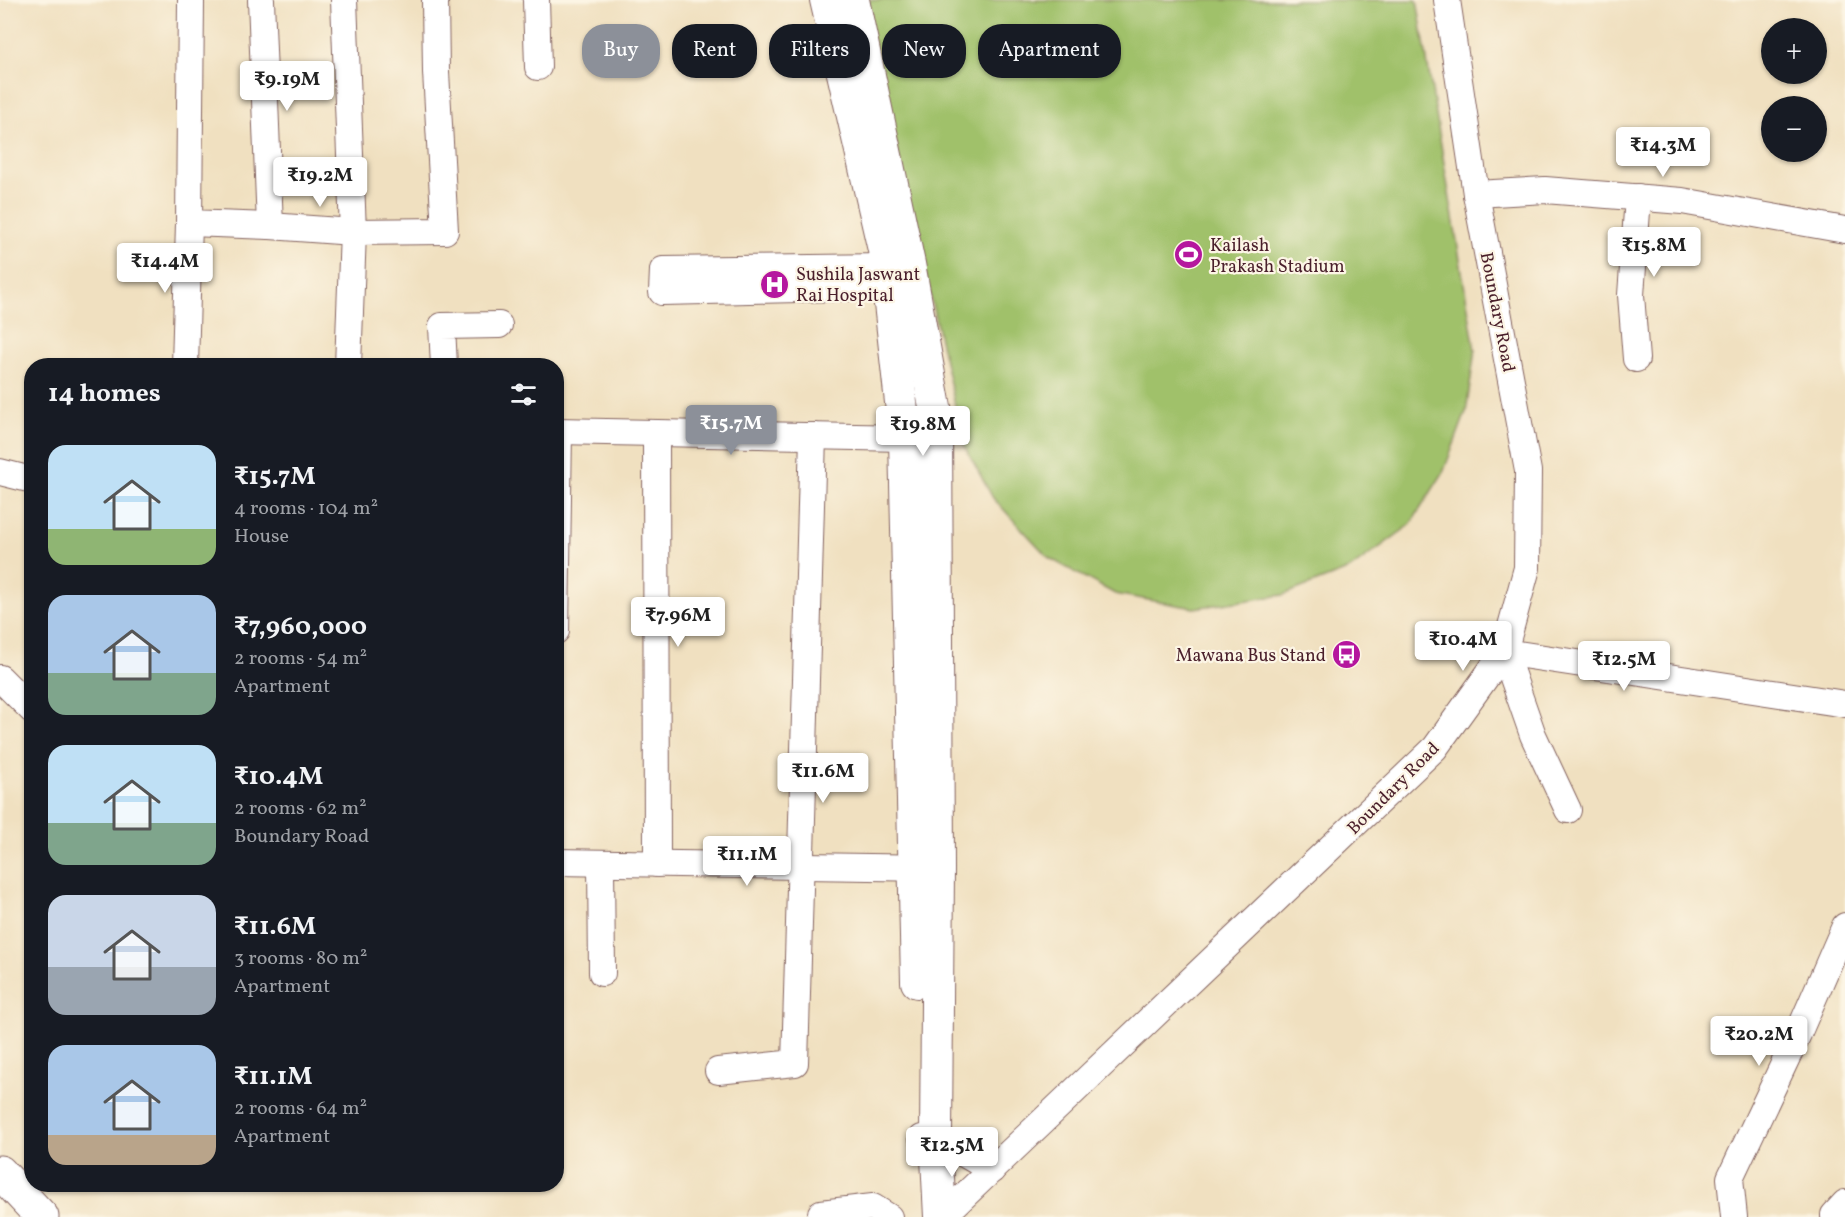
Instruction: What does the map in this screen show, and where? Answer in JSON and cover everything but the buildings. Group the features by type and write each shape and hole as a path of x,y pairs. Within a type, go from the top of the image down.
{"highway":[{"path":"13,1174 24,1190"},
{"path":"25,1192 42,1217"},
{"path":"36,1192 69,1217"}],"main road":[{"path":"841,6 884,250 894,273 936,413 926,868 929,1138 925,1217"},
{"path":"894,273 905,438 926,868"},
{"path":"929,1138 941,1217"}],"street":[{"path":"185,358 191,0"},
{"path":"261,0 270,226"},
{"path":"344,0 353,232 348,358"},
{"path":"189,223 353,232 445,231 436,72 435,0"},
{"path":"536,0 538,67"},
{"name":"Boundary Road","path":"941,1217 1436,748 1504,652 1527,568 1528,471 1476,194 1447,0"},
{"path":"1476,194 1545,190 1682,201 1845,230"},
{"path":"1636,358 1630,295 1638,198"},
{"path":"663,270 894,273 662,292 663,270"},
{"path":"444,358 442,326 499,325"},
{"path":"564,431 905,438 937,434"},
{"path":"656,433 657,864"},
{"path":"718,1071 795,1063 813,436"},
{"path":"0,472 24,478"},
{"path":"1568,810 1533,735 1504,652 1845,704"},
{"path":"0,678 24,702"},
{"path":"564,862 926,868"},
{"path":"601,863 602,973"},
{"path":"1734,1217 1730,1178 1798,1034 1845,926"},
{"path":"929,1138 992,1170"},
{"path":"1834,1217 1845,1203"},
{"path":"821,1214 873,1207 889,1217"}],"green space":[{"name":"Kailash Prakash Stadium","path":"863,0 1417,0 1475,350 1466,412 1443,473 1410,525 1350,569 1283,595 1194,608 1115,594 1049,558 993,498 964,445"}],"place":[{"name":"Kailash Prakash Stadium","path":"1189,255"},
{"name":"Sushila Jaswant Rai Hospital","path":"775,284"},
{"name":"Mawana Bus Stand","path":"1347,655"}]}
